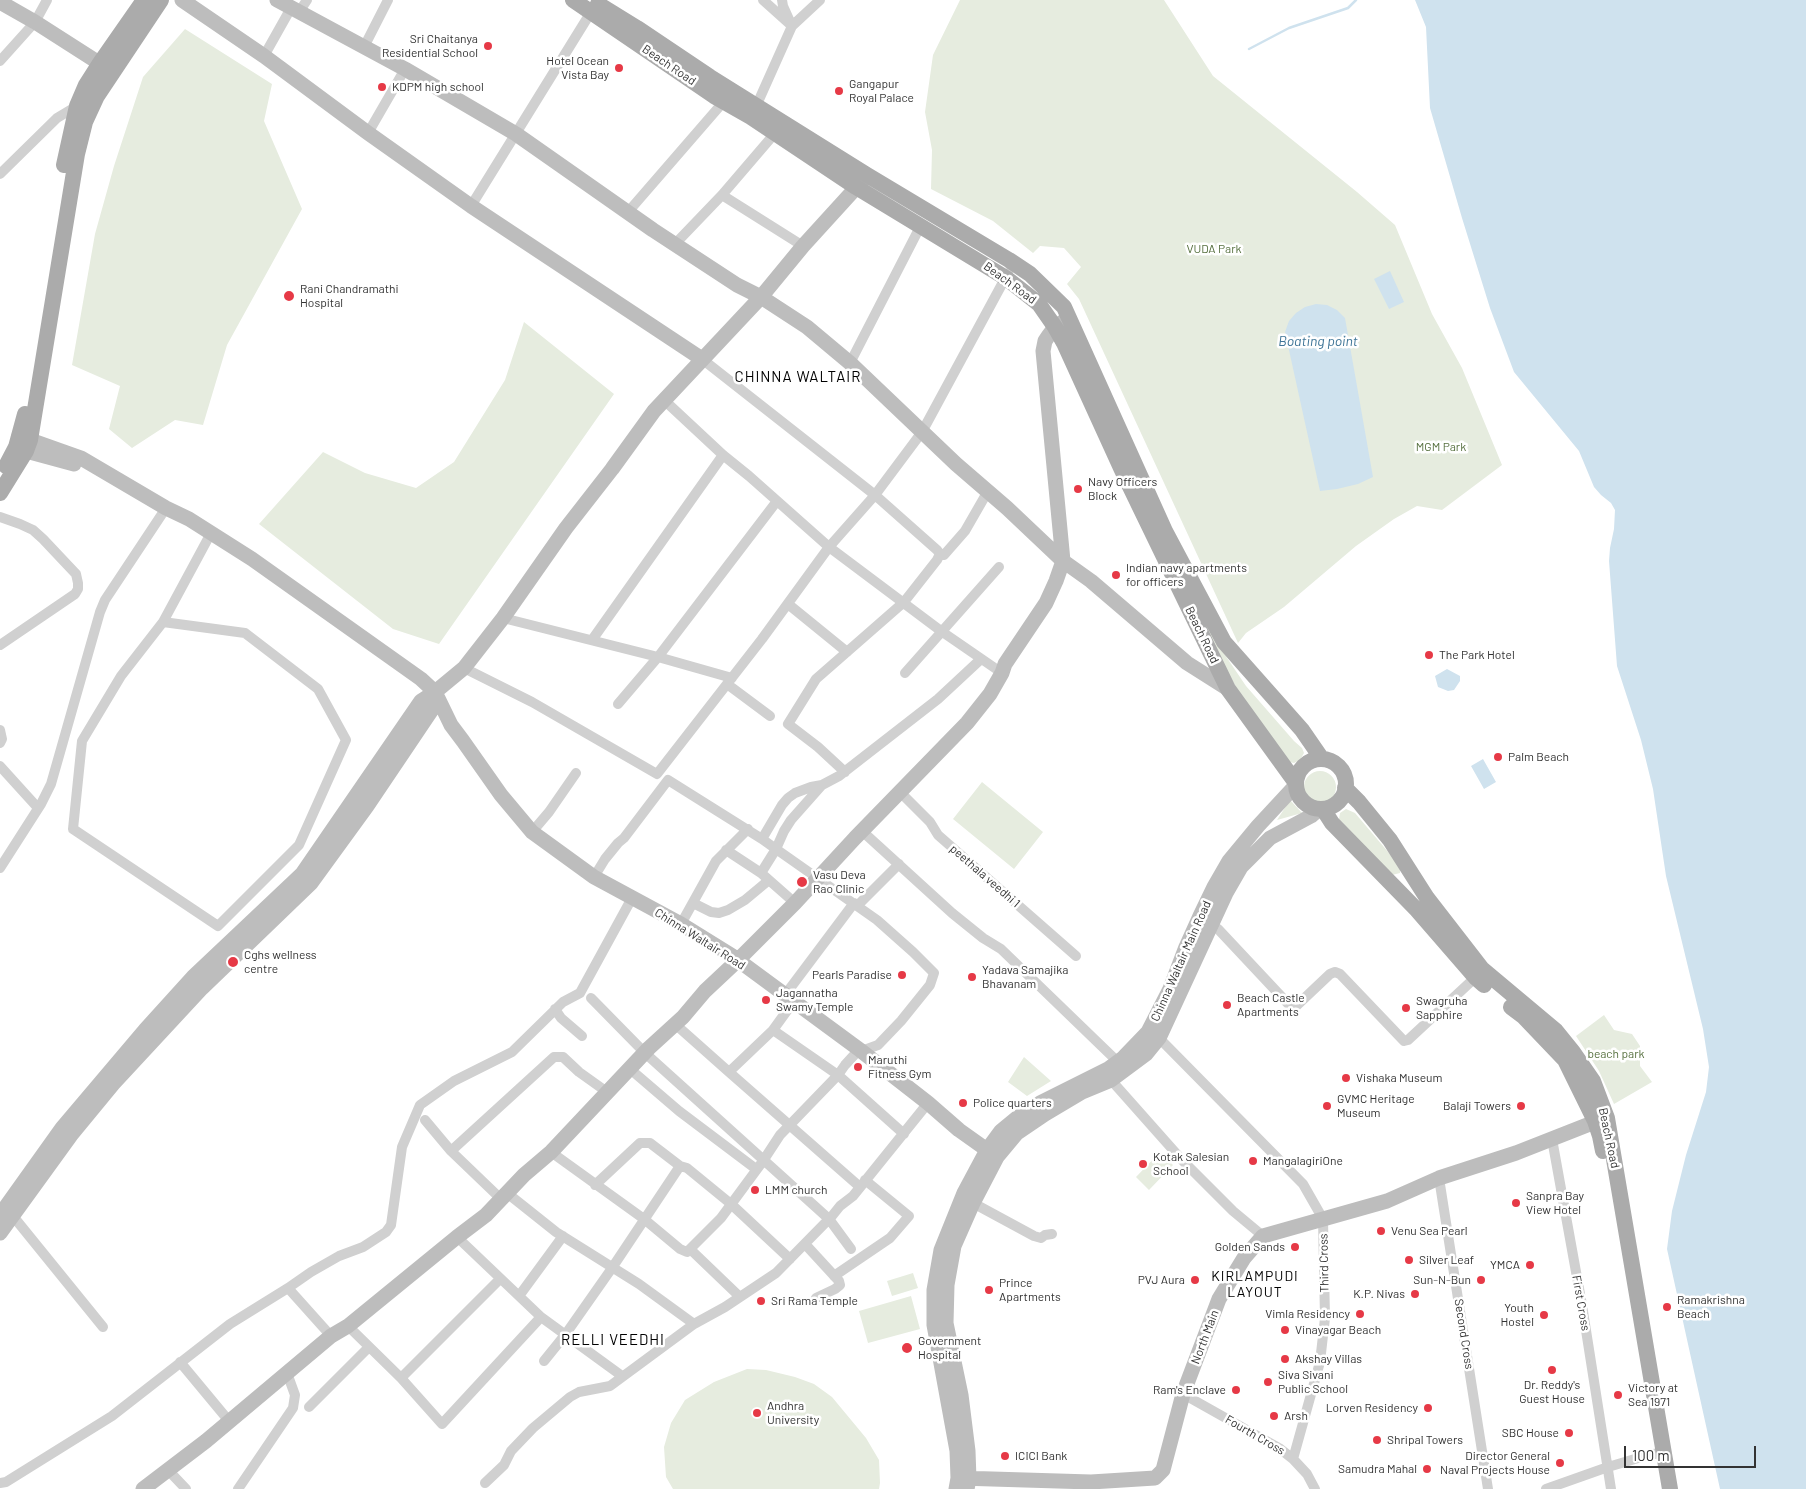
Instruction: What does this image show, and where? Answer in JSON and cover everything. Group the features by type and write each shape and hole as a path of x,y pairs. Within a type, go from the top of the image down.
{"main road":[{"path":"0,493 4,472 23,444 77,154 85,122 107,67 144,0"},
{"path":"23,444 64,165 77,106 161,0"},
{"name":"Beach Road","path":"573,0 592,6 714,96 754,111 867,175 1014,263 1030,274 1064,307 1166,531 1224,642 1302,730 1322,759"},
{"name":"Beach Road","path":"754,111 856,187 1006,278 1039,304 1055,326 1228,689 1296,784"},
{"path":"1322,759 1339,767 1344,776 1345,788 1343,795 1337,803 1329,808 1321,809 1310,807 1302,801 1297,793 1296,784 1298,774 1304,766 1312,760 1322,759"},
{"name":"Beach Road","path":"1345,788 1390,840 1479,974"},
{"name":"Beach Road","path":"1321,809 1332,823 1565,1060 1601,1120 1600,1136 1658,1453 1670,1489"},
{"name":"Beach Road","path":"1658,1453 1659,1489"}],"street":[{"path":"0,61 35,22 47,0"},
{"path":"182,0 264,56 471,206 702,359 875,495 937,550 940,554 937,560 904,602 816,679 788,724 818,747 845,772"},
{"path":"277,0 299,7 364,47 516,134 675,244 806,327 850,363 922,432 1063,561 1091,581 1187,662 1228,689"},
{"path":"364,47 388,0"},
{"path":"763,0 792,26"},
{"path":"782,0 782,6 792,26"},
{"path":"754,111 792,26 820,0"},
{"path":"0,2 107,67"},
{"path":"471,206 592,6"},
{"path":"264,56 299,7"},
{"path":"368,133 405,69"},
{"path":"0,174 58,118 77,106"},
{"path":"628,212 719,107"},
{"path":"675,244 722,195 770,139"},
{"path":"0,1232 5,1214 62,1128 145,1030 193,977 302,874 421,701 464,668 503,618 566,528 664,400 761,297 803,246 867,175"},
{"path":"722,195 803,246"},
{"path":"850,363 921,225"},
{"path":"657,774 788,604 829,547 875,495 922,432 1014,263"},
{"path":"143,1489 229,1421 331,1336 348,1326 486,1215 524,1175 550,1152 645,1053 683,1017 705,991 795,903 967,723 990,694 1005,664 1046,603 1063,561 1043,351 1046,341 1055,326 1070,318"},
{"path":"664,400 723,455 829,547 941,631 1002,673"},
{"path":"23,444 81,458 211,533 284,582 435,692"},
{"path":"592,640 723,455"},
{"path":"944,556 965,531 988,492"},
{"path":"618,704 658,657 778,501"},
{"path":"0,868 51,784 102,606 111,589 166,508"},
{"path":"0,517 26,527 43,539 76,574 78,590 75,594 0,645"},
{"path":"164,622 245,633 318,690 346,740 299,845 218,926 73,829 82,741 121,676 164,622 211,533"},
{"path":"905,673 999,567"},
{"path":"788,604 847,652"},
{"path":"503,618 658,657 729,681 770,716"},
{"path":"693,903 706,910 719,913 745,900 765,876 784,831 791,820 822,785 845,772 938,699 981,658"},
{"path":"464,668 532,702 668,780 762,838 877,920 913,952 934,974 930,986 901,1021 878,1044 871,1048 860,1050 844,1065 838,1075 780,1135 721,1218 687,1252 680,1249 644,1220 550,1152"},
{"name":"Chinna Waltair Road","path":"435,692 451,725 501,795 532,832 594,877 681,924 731,955 790,998 803,1010 860,1050 928,1103 959,1130 992,1153"},
{"path":"0,730 2,738 0,743"},
{"path":"0,766 38,808"},
{"path":"532,832 549,812 576,773"},
{"path":"594,877 605,859 624,838 668,780"},
{"name":"Chinna Waltair Main Road","path":"963,1484 934,1325 934,1290 941,1250 950,1224 978,1166 992,1153 1045,1114 1082,1092 1111,1080 1146,1054 1159,1038 1206,920 1214,887 1229,861 1296,784"},
{"path":"762,838 788,798 795,793 822,785"},
{"name":"peethala veedhi 1","path":"900,792 930,822 938,835 1076,956"},
{"name":"Chinna Waltair Main Road","path":"963,1484 968,1451 961,1395 946,1323 946,1285 954,1246 1001,1132 1018,1117 1040,1103 1101,1073 1118,1062 1148,1032 1170,989 1186,947 1226,894 1241,867 1270,838 1321,809"},
{"path":"681,924 716,861 748,829"},
{"path":"862,832 964,924 1001,950 1118,1062"},
{"path":"726,850 765,876 795,903"},
{"path":"728,1072 773,1030 790,998 856,904 899,864"},
{"path":"0,1483 6,1482 112,1416 230,1324 318,1268 339,1256 363,1247 386,1232 391,1225 402,1147 420,1105 454,1081 512,1052 563,1002 580,993 632,898"},
{"path":"1206,920 1293,1009 1330,974 1335,972 1340,974 1404,1041 1408,1040 1479,974"},
{"path":"591,998 760,1165"},
{"path":"555,1009 560,1018 582,1036"},
{"path":"675,1024 789,1125 862,1184 909,1216 890,1238 834,1276"},
{"path":"773,1030 838,1075 904,1134"},
{"name":"Third Cross","path":"1159,1038 1303,1184 1323,1218 1325,1318 1320,1362 1293,1458"},
{"path":"452,1151 554,1057 562,1057 607,1092"},
{"path":"630,1069 679,1110 760,1165 830,1219 851,1249"},
{"path":"1111,1080 1182,1160 1233,1211 1262,1236 1387,1200 1439,1178 1552,1140 1601,1120"},
{"path":"485,1483 504,1465 510,1451 555,1409 579,1392 610,1386 694,1324 776,1273 862,1184 928,1103"},
{"path":"425,1120 452,1151 504,1196 639,1284 694,1324"},
{"name":"First Cross","path":"1552,1140 1582,1305 1611,1489"},
{"path":"595,1185 640,1143 650,1143 680,1166 687,1168 731,1204 790,1259"},
{"path":"544,1361 565,1335 612,1268 680,1166"},
{"name":"Second Cross","path":"1439,1178 1488,1489"},
{"path":"973,1203 1034,1236 1041,1238 1044,1235 1052,1234"},
{"path":"5,1214 103,1327"},
{"path":"519,1296 563,1236"},
{"name":"North Main","path":"963,1484 1091,1482 1155,1478 1163,1470 1183,1394 1219,1299 1244,1258 1262,1236"},
{"path":"457,1237 541,1318 622,1376"},
{"path":"805,1244 839,1281 838,1287 816,1298"},
{"path":"690,1249 740,1297"},
{"path":"401,1378 500,1279"},
{"path":"288,1288 331,1336"},
{"path":"348,1326 401,1378 442,1424 541,1318"},
{"path":"309,1407 369,1347"},
{"path":"180,1362 229,1421"},
{"path":"238,1489 293,1408 295,1395 287,1373"},
{"name":"Fourth Cross","path":"1183,1394 1279,1448 1293,1458 1307,1474 1315,1489"},
{"path":"1546,1489 1608,1467 1658,1453"},
{"path":"167,1469 186,1489"}],"green space":[{"name":"VUDA Park","path":"960,0 1164,0 1213,76 1395,225 1432,314 1462,368 1502,465 1442,510 1417,506 1394,519 1356,546 1284,607 1246,633 1238,643 1079,299 1067,284 1081,267 1064,248 1040,246 1033,253 993,221 931,189 932,150 925,112 933,55"},
{"path":"185,29 272,84 264,121 302,209 227,345 203,425 175,420 132,448 109,429 120,386 72,365 95,234 114,166 143,77"},
{"path":"524,322 614,394 439,644 393,629 259,524 323,452 365,473 416,488 454,462 505,380"},
{"path":"1184,579 1221,649 1246,686 1302,748 1304,753 1300,760 1294,763 1290,762 1242,698 1220,658"},
{"path":"1320,771 1326,772 1331,776 1335,781 1335,793 1331,798 1326,802 1320,803 1314,802 1309,798 1305,793 1304,787 1305,781 1309,776 1314,772"},
{"path":"982,782 1043,832 1014,869 953,819"},
{"path":"1290,800 1302,813 1277,820"},
{"path":"1346,809 1355,813 1400,866 1400,873 1392,875 1339,819 1340,813"},
{"name":"beach park","path":"1604,1015 1614,1030 1632,1034 1640,1046 1640,1066 1652,1082 1614,1104 1599,1071 1576,1036"},
{"path":"1024,1057 1051,1081 1027,1096 1008,1082"},
{"path":"1160,1152 1173,1165 1149,1190 1136,1177"},
{"path":"913,1273 918,1288 892,1296 887,1281"},
{"path":"911,1296 920,1329 868,1343 859,1311"},
{"path":"747,1369 766,1370 795,1377 814,1384 832,1397 866,1438 879,1460 879,1489 673,1489 666,1477 664,1447 671,1423 685,1400 714,1382"}],"water":[{"path":"1415,0 1806,0 1806,1489 1720,1489 1667,1249 1672,1211 1686,1155 1706,1092 1709,1067 1703,1029 1666,876 1653,789 1641,740 1617,666 1609,561 1615,510 1611,503 1594,487 1579,451 1514,372 1490,308 1430,108 1426,27"},
{"path":"1390,271 1404,302 1389,309 1374,279"},
{"name":"Boating point","path":"1316,304 1327,305 1337,310 1345,318 1373,477 1358,484 1320,491 1285,332 1289,321 1296,313 1305,307"},
{"path":"1447,669 1460,676 1460,681 1454,690 1448,691 1438,687 1435,676"},
{"path":"1483,759 1496,782 1484,789 1471,766"}],"waterway":[{"path":"1249,49 1289,28 1348,8 1356,0"}],"place":[{"name":"Sri Chaitanya Residential School","path":"488,46"},
{"name":"Hotel Ocean Vista Bay","path":"619,68"},
{"name":"KDPM high school","path":"382,87"},
{"name":"Gangapur Royal Palace","path":"839,91"},
{"name":"Rani Chandramathi Hospital","path":"289,296"},
{"name":"Navy Officers Block","path":"1078,489"},
{"name":"Indian navy apartments for officers","path":"1116,575"},
{"name":"The Park Hotel","path":"1429,655"},
{"name":"Palm Beach","path":"1498,757"},
{"name":"Vasu Deva Rao Clinic","path":"802,882"},
{"name":"Cghs wellness centre","path":"233,962"},
{"name":"Pearls Paradise","path":"902,975"},
{"name":"Yadava Samajika Bhavanam","path":"972,977"},
{"name":"Jagannatha Swamy Temple","path":"766,1000"},
{"name":"Beach Castle Apartments","path":"1227,1005"},
{"name":"Swagruha Sapphire","path":"1406,1008"},
{"name":"Maruthi Fitness Gym","path":"858,1067"},
{"name":"Vishaka Museum","path":"1346,1078"},
{"name":"Police quarters","path":"963,1103"},
{"name":"GVMC Heritage Museum","path":"1327,1106"},
{"name":"Balaji Towers","path":"1521,1106"},
{"name":"MangalagiriOne","path":"1253,1161"},
{"name":"Kotak Salesian School","path":"1143,1164"},
{"name":"LMM church","path":"755,1190"},
{"name":"Sanpra Bay View Hotel","path":"1516,1203"},
{"name":"Venu Sea Pearl","path":"1381,1231"},
{"name":"Golden Sands","path":"1295,1247"},
{"name":"Silver Leaf","path":"1409,1260"},
{"name":"YMCA","path":"1530,1265"},
{"name":"PVJ Aura","path":"1195,1280"},
{"name":"Sun-N-Bun","path":"1481,1280"},
{"name":"Prince Apartments","path":"989,1290"},
{"name":"K.P. Nivas","path":"1415,1294"},
{"name":"Sri Rama Temple","path":"761,1301"},
{"name":"Ramakrishna Beach","path":"1667,1307"},
{"name":"Vimla Residency","path":"1360,1314"},
{"name":"Youth Hostel","path":"1544,1315"},
{"name":"Vinayagar Beach","path":"1285,1330"},
{"name":"Government Hospital","path":"907,1348"},
{"name":"Akshay Villas","path":"1285,1359"},
{"name":"Dr. Reddy's Guest House","path":"1552,1370"},
{"name":"Siva Sivani Public School","path":"1268,1382"},
{"name":"Ram's Enclave","path":"1236,1390"},
{"name":"Victory at Sea 1971","path":"1618,1395"},
{"name":"Lorven Residency","path":"1428,1408"},
{"name":"Andhra University","path":"757,1413"},
{"name":"Arsh","path":"1274,1416"},
{"name":"SBC House","path":"1569,1433"},
{"name":"Shripal Towers","path":"1377,1440"},
{"name":"ICICI Bank","path":"1005,1456"},
{"name":"Director General Naval Projects House","path":"1560,1463"},
{"name":"Samudra Mahal","path":"1427,1469"}],"district":[{"name":"CHINNA WALTAIR","path":"798,377"},
{"name":"KIRLAMPUDI LAYOUT","path":"1255,1284"},
{"name":"RELLI VEEDHI","path":"613,1340"}],"park label":[{"name":"MGM Park","path":"1441,447"}]}
